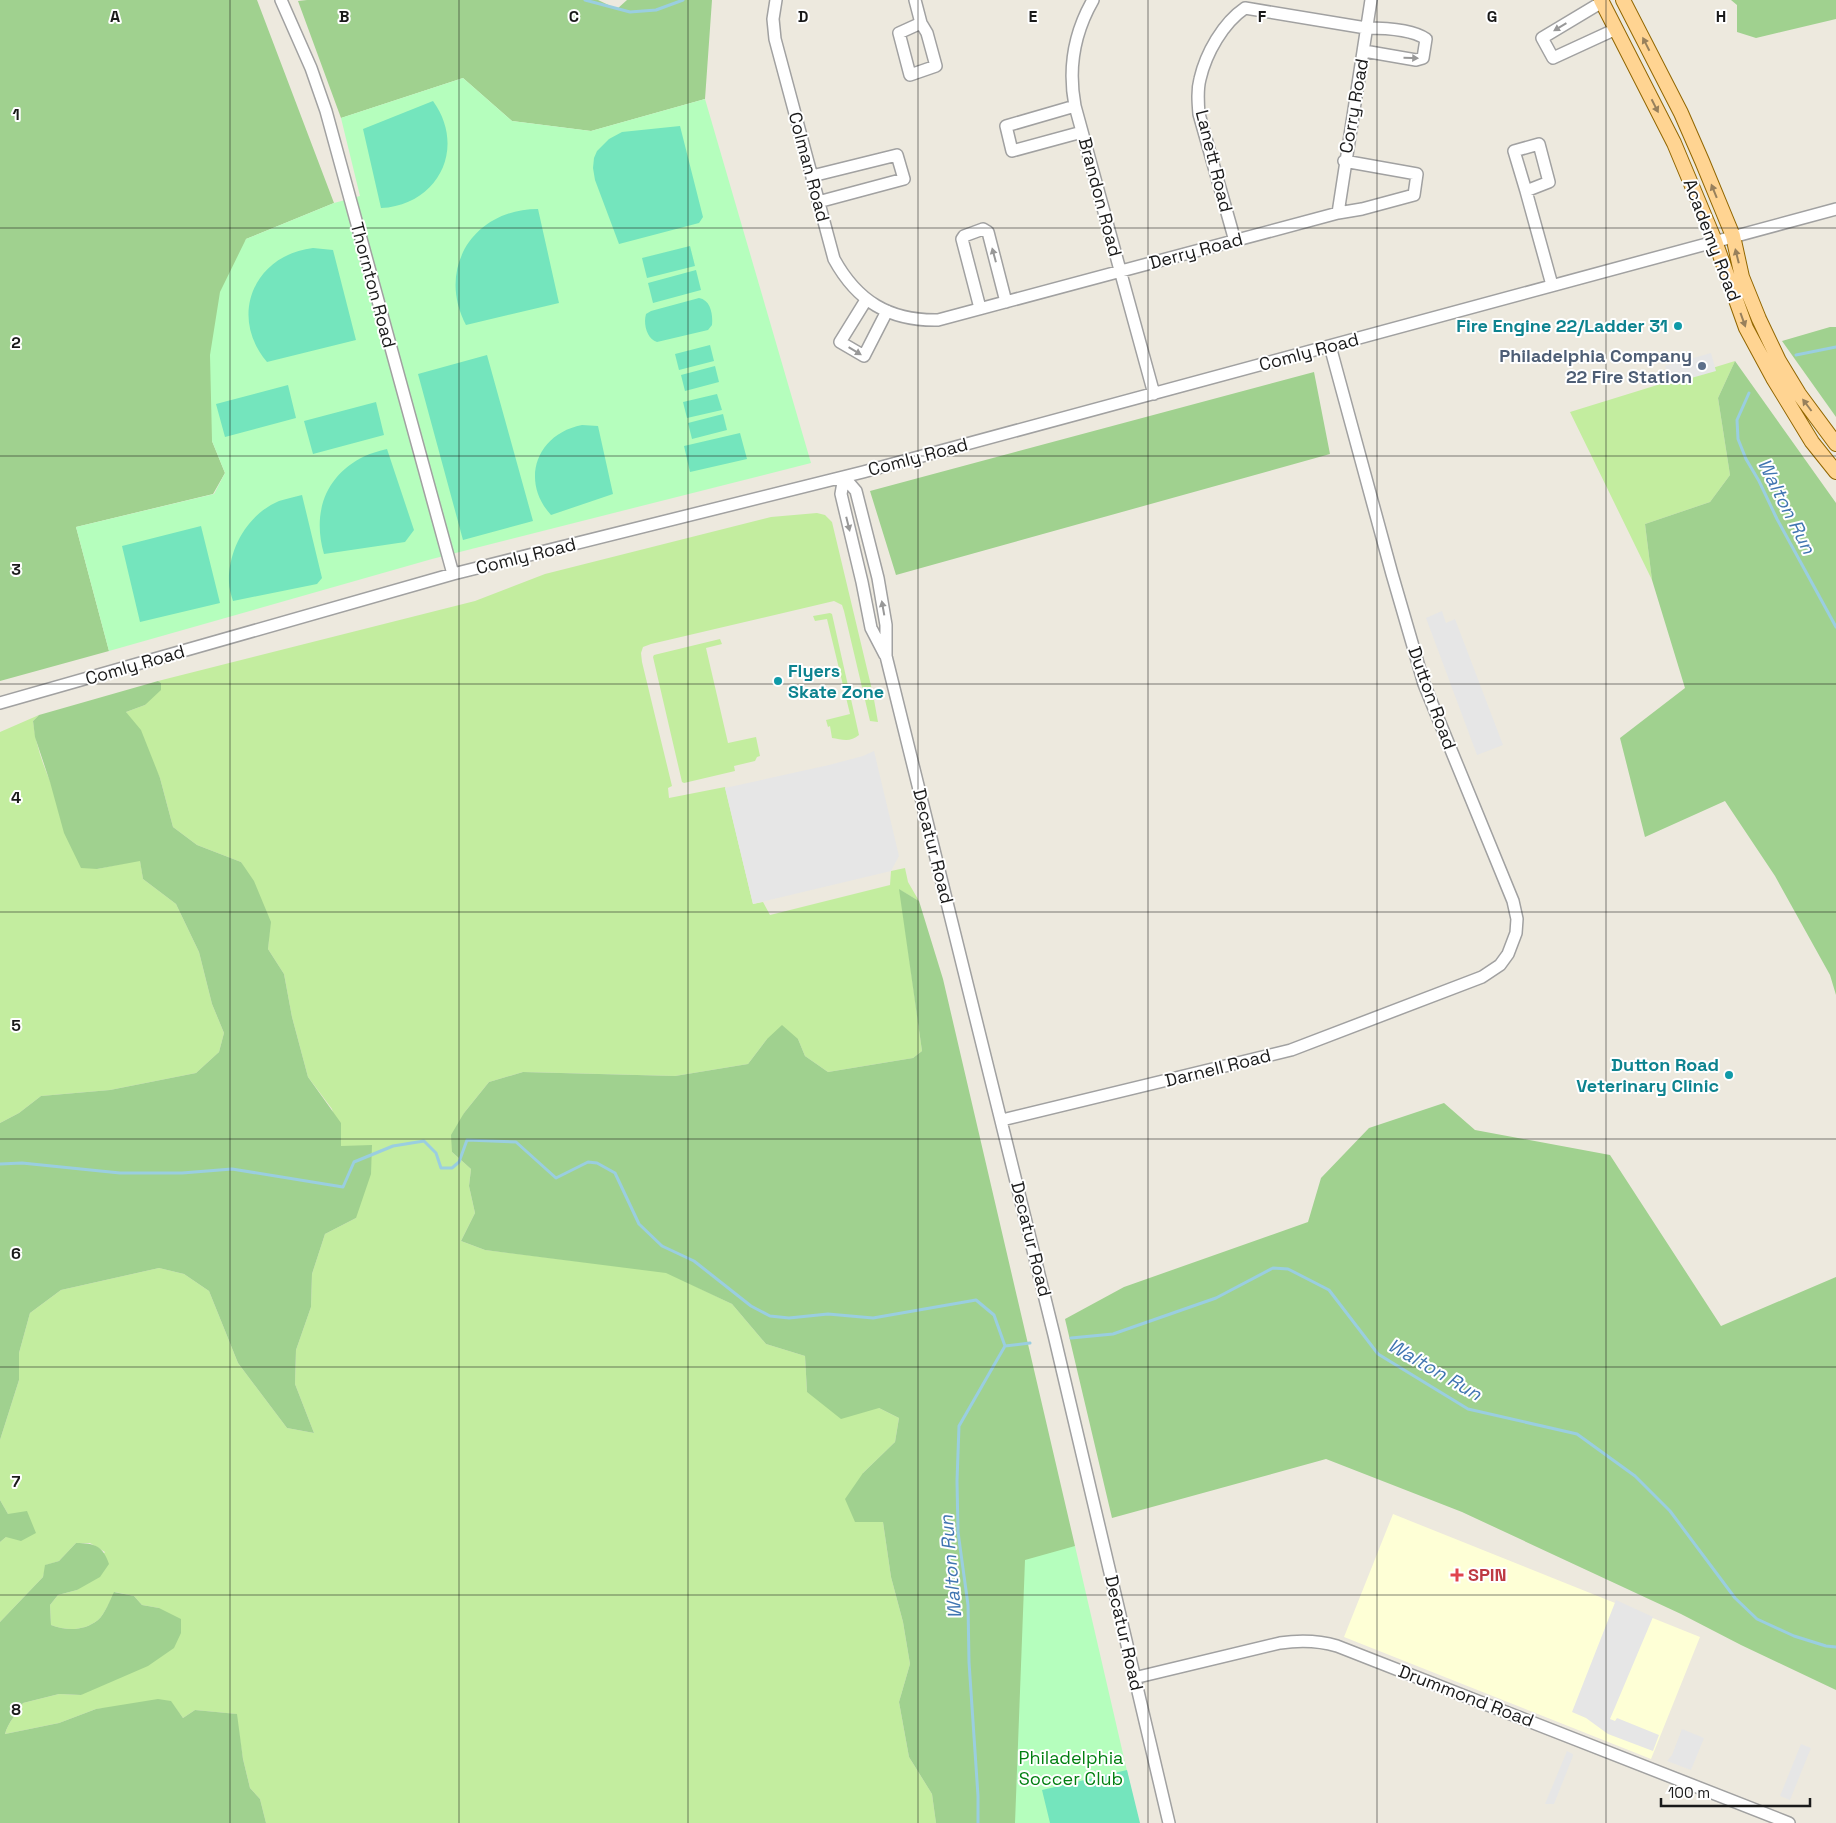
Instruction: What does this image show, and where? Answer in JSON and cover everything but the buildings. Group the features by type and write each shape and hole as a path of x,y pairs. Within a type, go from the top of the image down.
{"main road":[{"name":"Academy Road","path":"1623,0 1681,113 1732,236 1742,277 1779,361 1799,394 1836,444"},
{"name":"Academy Road","path":"1602,1 1674,143 1715,241 1749,334 1812,442 1836,472"}],"street":[{"name":"Thornton Road","path":"281,0 311,68 326,111 454,574"},
{"name":"Colman Road","path":"776,0 773,19 775,39 834,259 842,273 866,300 888,311"},
{"path":"915,0 936,66 910,75 899,33 921,23"},
{"name":"Brandon Road","path":"1093,0 1083,17 1075,43 1071,87 1154,394"},
{"name":"Corry Road","path":"1338,213 1344,161 1364,52 1371,0"},
{"path":"1602,1 1542,38 1553,58 1616,28"},
{"name":"Lanett Road","path":"1235,241 1200,114 1198,98 1199,80 1208,57 1220,36 1234,16 1246,8 1366,28"},
{"path":"1364,52 1416,60 1423,58 1426,39 1420,34 1366,28"},
{"path":"1075,106 1006,126 1012,151 1082,132"},
{"path":"812,176 897,155 904,179 818,202"},
{"name":"Derry Road","path":"888,311 910,318 938,320 1338,213 1362,209 1414,195 1417,174 1344,161"},
{"path":"1526,190 1552,284"},
{"name":"Comly Road","path":"0,703 454,574 844,477 1552,284 1836,209"},
{"path":"980,308 962,239 964,236 983,229 988,232 1006,302"},
{"path":"866,300 840,342 864,356 888,311"},
{"name":"Dutton Road","path":"1330,346 1424,684 1513,901 1516,919 1516,933 1508,954 1500,965 1482,977 1428,997"},
{"name":"Decatur Road","path":"844,477 841,494 871,628 886,656"},
{"name":"Decatur Road","path":"844,477 856,491 878,578 886,625 886,656 1002,1120 1170,1823"},
{"name":"Darnell Road","path":"1002,1120 1291,1050 1428,997"},
{"name":"Drummond Road","path":"1134,1678 1280,1643 1300,1640 1320,1641 1789,1823"}],"shaded area":[{"path":"1711,353 1716,371 1670,384 1665,366"},
{"path":"1442,611 1446,623 1455,619 1503,745 1477,755 1426,618"},
{"path":"874,751 899,856 891,871 753,904 725,788 829,765 863,756"},
{"name":"SPIN","path":"1393,1514 1700,1637 1651,1759 1344,1637"},
{"path":"1616,1600 1653,1617 1610,1719 1615,1721 1617,1718 1659,1735 1653,1751 1608,1734 1586,1718 1572,1712"},
{"path":"1682,1729 1704,1738 1691,1770 1667,1761 1672,1755"},
{"path":"1801,1744 1811,1748 1790,1800 1780,1796"},
{"path":"1567,1751 1573,1754 1573,1756 1554,1804 1545,1804"}],"green space":[{"path":"0,0 257,0 334,203 246,239 212,441 225,473 213,494 76,527 109,651 0,681"},
{"path":"598,0 617,9 627,0 712,0 705,99 591,131 512,121 463,78 341,118 298,1"},
{"path":"1731,0 1836,0 1836,19 1756,38 1737,32 1737,5"},
{"path":"463,78 512,121 591,131 705,99 811,463 432,559 109,651 76,527 214,494 225,473 212,441 210,355 220,292 246,239 334,203 360,196 341,118"},
{"path":"433,101 443,119 447,137 447,155 441,171 431,185 418,197 401,204 381,208 363,129"},
{"path":"680,126 703,217 699,223 619,244 595,180 593,168 597,151 609,139 622,132"},
{"path":"538,209 559,303 466,325 458,304 456,283 459,263 467,246 479,231 496,219 515,212"},
{"path":"690,246 695,266 647,278 642,258"},
{"path":"313,248 333,250 356,340 267,362 255,344 249,326 249,308 253,290 262,275 275,262 292,253"},
{"path":"696,270 701,290 653,303 648,283"},
{"path":"699,298 703,299 710,308 712,325 708,330 657,342 651,338 646,326 646,314"},
{"path":"1830,327 1836,327 1836,417 1782,341"},
{"path":"710,345 714,361 679,370 675,354"},
{"path":"487,355 533,521 463,540 418,374"},
{"path":"1735,361 1718,398 1730,475 1710,502 1645,524 1652,580 1570,412"},
{"path":"1735,361 1836,503 1836,995 1830,975 1775,876 1725,801 1645,837 1620,738 1685,688 1652,580 1645,524 1710,502 1730,475 1718,398"},
{"path":"715,366 719,382 685,391 681,375"},
{"path":"1314,372 1330,454 896,575 870,491"},
{"path":"288,385 296,418 225,437 216,404"},
{"path":"717,394 722,410 687,418 683,402"},
{"path":"376,402 384,435 313,454 304,421"},
{"path":"723,414 727,430 692,439 688,423"},
{"path":"582,425 598,426 613,494 551,515 542,502 536,488 535,474 538,461 544,448 553,438 566,430"},
{"path":"740,433 747,459 690,472 684,446"},
{"path":"387,449 414,530 405,542 324,554 321,539 321,510 331,485 351,464 367,455"},
{"path":"302,495 322,578 317,584 233,601 229,587 230,570 236,545 242,534 258,514 268,507 279,501"},
{"path":"817,513 825,515 832,522 878,722 870,721 844,611 842,605 834,601 651,644 643,647 641,653 642,662 672,786 668,788 669,798 725,787 753,904 763,902 770,915 890,885 891,871 905,868 908,882 919,901 900,890 922,1051 913,1058 828,1072 805,1056 798,1039 767,1039 748,1064 675,1076 523,1072 489,1082 464,1113 452,1152 471,1169 469,1186 475,1213 461,1241 485,1250 666,1272 732,1304 766,1344 805,1356 807,1392 879,1408 899,1418 895,1442 863,1473 883,1522 891,1577 903,1622 910,1664 899,1702 909,1757 932,1794 936,1823 266,1823 260,1799 250,1788 236,1714 195,1710 183,1718 171,1702 96,1709 59,1723 5,1734 10,1722 23,1703 59,1694 81,1695 159,1608 142,1605 134,1596 115,1592 103,1614 93,1624 75,1629 51,1625 50,1605 58,1595 77,1590 105,1552 90,1543 76,1543 59,1561 46,1565 43,1577 0,1622 0,1542 6,1537 8,1514 0,1500 0,1440 19,1380 19,1353 30,1313 61,1290 159,1268 184,1274 209,1291 238,1363 287,1428 314,1433 295,1384 296,1350 311,1307 312,1274 325,1234 356,1218 332,1109 308,1077 292,1017 284,974 268,949 270,922 241,862 197,845 173,827 160,778 126,712 145,705 161,683 158,681 475,601 545,574 771,517"},
{"path":"201,526 220,603 140,622 122,546"},
{"path":"832,614 859,735 849,740 832,738 830,726 828,727 826,720 850,714 827,619 815,621 813,616"},
{"path":"720,639 722,644 706,648 728,743 756,737 760,756 755,761 734,766 735,771 684,783 682,782 653,657 654,655"},
{"path":"158,681 161,683 161,690 145,705 126,712 141,730 160,778 173,827 197,845 241,862 254,881 271,922 268,949 284,974 292,1017 308,1077 341,1123 341,1146 372,1145 371,1174 356,1218 325,1234 312,1274 311,1307 296,1350 295,1384 314,1433 287,1428 238,1363 209,1291 184,1274 159,1268 61,1290 30,1313 19,1353 19,1380 0,1440 0,1123 19,1113 41,1096 110,1090 196,1073 219,1052 224,1033 212,1004 199,952 176,904 143,879 140,861 97,869 81,868 64,833 35,737 33,721 39,715"},
{"path":"39,715 33,721 36,741 49,779 67,816 97,869 140,860 143,879 176,904 199,952 212,1004 224,1033 219,1052 196,1073 110,1090 41,1096 19,1113 0,1123 0,732"},
{"path":"899,889 919,901 943,979 1075,1546 1069,1558 1036,1823 936,1823 932,1794 909,1757 899,1702 910,1664 903,1622 891,1577 883,1522 855,1522 845,1499 863,1473 895,1442 899,1418 879,1408 841,1419 807,1392 805,1356 766,1344 732,1304 666,1273 485,1250 461,1241 475,1213 469,1186 471,1169 452,1152 451,1135 464,1113 489,1082 523,1072 675,1076 748,1064 767,1039 782,1025 798,1039 805,1056 828,1072 913,1058 922,1051"},
{"path":"1444,1103 1475,1130 1610,1155 1721,1326 1836,1277 1836,1690 1681,1614 1462,1512 1326,1459 1112,1518 1065,1319 1124,1287 1308,1222 1321,1178 1369,1128"},
{"path":"0,1500 8,1514 27,1511 36,1533 21,1541 6,1537 0,1542"},
{"path":"76,1543 93,1545 101,1549 109,1564 100,1577 77,1590 58,1595 50,1605 51,1625 75,1629 93,1624 103,1614 114,1592 134,1596 142,1605 159,1608 181,1619 181,1633 174,1648 148,1666 81,1695 59,1694 23,1703 10,1722 5,1734 59,1723 96,1709 158,1699 171,1701 183,1718 195,1710 237,1714 243,1759 250,1788 260,1799 266,1823 0,1823 0,1622 43,1577 45,1565 59,1561"},
{"name":"Philadelphia Soccer Club","path":"1075,1546 1139,1823 1015,1823 1025,1560"},
{"path":"1127,1770 1140,1823 1050,1823 1042,1790"}],"waterway":[{"path":"585,0 630,12 656,10 683,0"},
{"name":"Walton Run","path":"1796,355 1836,347"},
{"name":"Walton Run","path":"1749,393 1737,420 1738,439 1746,459 1777,519 1836,627"},
{"path":"0,1164 22,1163 120,1173 182,1173 232,1169 343,1187 354,1162 393,1146 424,1141 436,1153 441,1168 452,1168 459,1162 467,1140 516,1142 556,1178 588,1162 597,1163 615,1173 639,1224 662,1246 694,1261 751,1306 770,1316 789,1318 828,1314 873,1318 976,1300 994,1315 1005,1346"},
{"name":"Walton Run","path":"1071,1338 1113,1334 1216,1298 1273,1268 1288,1269 1329,1290 1378,1354 1468,1409 1577,1434 1635,1476 1670,1511 1735,1598 1757,1619 1794,1636 1826,1646 1836,1647"},
{"name":"Walton Run","path":"1005,1346 1030,1343"},
{"name":"Walton Run","path":"978,1823 978,1796 969,1662 968,1605 958,1532 959,1426 1005,1346"}],"place":[{"name":"Fire Engine 22/Ladder 31","path":"1678,326"},
{"name":"Philadelphia Company 22 Fire Station","path":"1702,366"},
{"name":"Flyers Skate Zone","path":"778,681"},
{"name":"Dutton Road Veterinary Clinic","path":"1729,1075"},
{"name":"SPIN","path":"1457,1575"}]}
